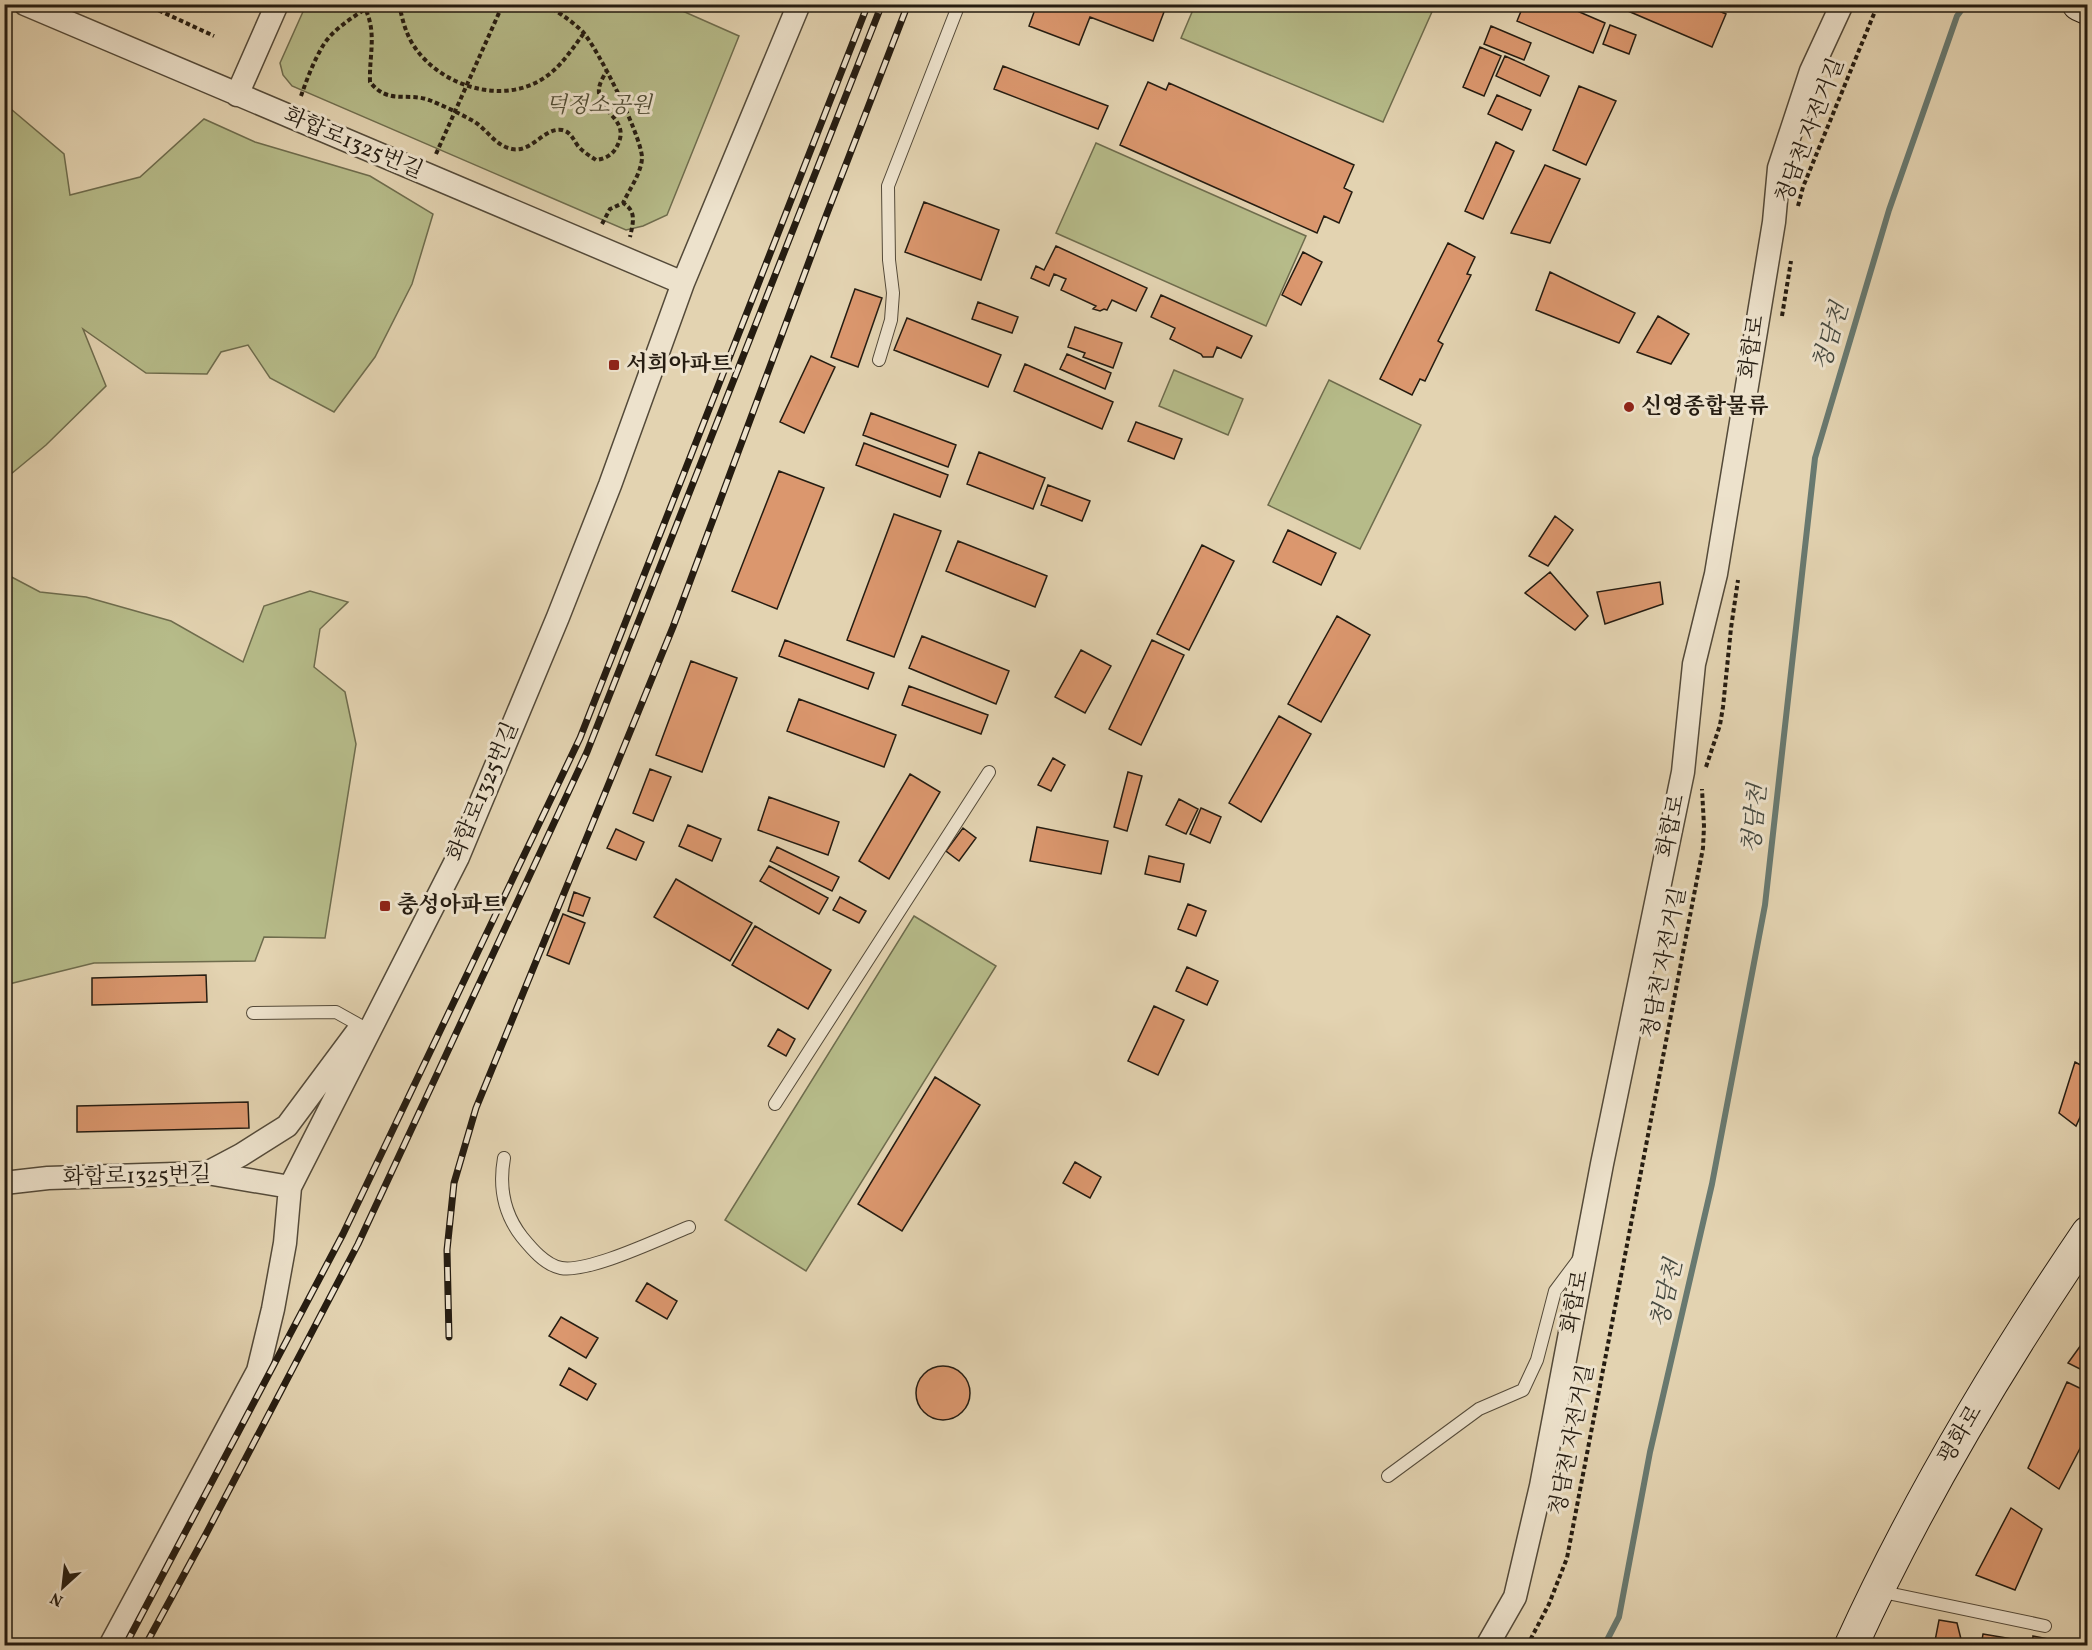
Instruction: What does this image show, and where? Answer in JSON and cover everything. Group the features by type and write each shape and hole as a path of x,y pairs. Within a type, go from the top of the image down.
{"main road":[{"path":"2079,4 2088,8"},
{"name":"평화로","path":"1851,1646 1949,1453 2038,1306 2088,1233"}],"street":[{"name":"화합로1325번길","path":"25,4 683,283"},
{"path":"237,95 277,4"},
{"name":"화합로1325번길","path":"4,1183 48,1178 207,1173 290,1187 458,857 558,617 614,473 683,283 799,4"},
{"name":"화합로","path":"1487,1646 1515,1597 1541,1486 1586,1250 1683,772 1694,664 1716,574 1772,233 1779,168 1811,71 1842,4"},
{"path":"207,1173 242,1155 287,1126 397,978"},
{"path":"110,1646 258,1371 283,1254 290,1187"}],"lane":[{"path":"879,360 891,320 893,293 889,260 888,186 959,4"},
{"path":"775,1104 990,772"},
{"path":"253,1012 336,1012 361,1026"},
{"path":"504,1158 502,1185 513,1226 543,1259 561,1268 597,1263 689,1227"},
{"path":"1388,1476 1479,1409 1523,1390 1537,1360 1555,1291 1586,1250"},
{"path":"1877,1591 2045,1626"}],"path":[{"path":"145,4 214,36"},
{"path":"301,96 325,42 365,7 372,4"},
{"path":"399,4 403,22 412,43 425,60 437,70 487,92 524,87 543,78 558,67 584,33"},
{"path":"436,154 503,4"},
{"path":"546,4 584,33 607,71 637,138 642,157 623,204 610,209 602,224"},
{"name":"청담천 자전거길","path":"1796,212 1803,187 1878,4"},
{"path":"365,7 372,29 370,82 377,91 393,97 428,99 477,123 500,145 511,149 520,150 549,133 565,130 573,136 579,147 596,160 605,159 615,151 620,141 621,130 618,122 601,101 598,91 607,71"},
{"path":"623,204 632,211 634,217 630,237"},
{"path":"1780,324 1791,259"},
{"path":"1704,773 1716,738 1723,707 1739,571"},
{"name":"청담천 자전거길","path":"1527,1646 1559,1580 1567,1558 1585,1470 1703,848 1703,780"}],"green space":[{"path":"1195,4 1435,5 1383,122 1181,38"},
{"name":"덕정소공원","path":"306,5 669,5 739,36 667,215 643,226 626,230 292,86 283,75 280,63"},
{"path":"5,104 64,154 70,195 140,177 204,119 255,142 370,176 433,214 412,284 375,357 334,412 270,378 248,345 221,352 207,374 146,373 83,329 106,386 46,445 5,479"},
{"path":"1096,143 1306,236 1266,326 1056,233"},
{"path":"1174,370 1243,399 1228,435 1159,406"},
{"path":"1329,380 1421,425 1360,549 1268,505"},
{"path":"4,573 40,592 86,597 171,621 243,662 264,606 310,591 348,602 320,629 314,667 345,692 356,744 325,938 264,937 255,961 94,963 5,985"},
{"path":"914,916 996,966 806,1271 725,1220"}],"building":[{"path":"1037,4 1167,4 1153,41 1090,17 1079,45 1029,26"},
{"path":"1524,4 1561,4 1605,23 1593,53 1517,21"},
{"path":"1631,4 1703,4 1726,14 1712,47 1628,11"},
{"path":"1610,25 1636,35 1629,54 1603,44"},
{"path":"1491,26 1531,43 1524,60 1484,44"},
{"path":"1480,47 1501,56 1484,96 1463,87"},
{"path":"1505,56 1549,76 1540,96 1496,76"},
{"path":"1003,66 1108,106 1098,129 994,89"},
{"path":"1148,82 1166,90 1169,83 1354,165 1344,188 1352,192 1339,223 1324,216 1317,233 1120,145"},
{"path":"1579,86 1616,101 1586,165 1553,150"},
{"path":"1497,95 1531,110 1522,130 1488,114"},
{"path":"1496,142 1514,151 1483,219 1465,211"},
{"path":"1545,165 1580,179 1550,243 1511,233"},
{"path":"924,202 999,230 981,280 905,252"},
{"path":"1448,243 1475,257 1467,274 1471,275 1438,341 1443,344 1425,381 1420,379 1412,395 1380,379"},
{"path":"1056,246 1147,288 1136,311 1112,300 1107,310 1093,309 1096,306 1061,290 1066,279 1054,274 1049,286 1031,278 1036,266 1044,270"},
{"path":"1303,252 1322,262 1301,305 1282,295"},
{"path":"1550,272 1635,313 1619,343 1536,310"},
{"path":"855,289 882,298 858,367 831,357"},
{"path":"1161,295 1252,336 1241,358 1217,347 1213,357 1203,357 1170,339 1175,328 1151,317"},
{"path":"978,302 1018,317 1012,333 972,319"},
{"path":"1658,316 1689,334 1671,364 1637,352"},
{"path":"907,318 1001,355 988,387 894,350"},
{"path":"1075,327 1122,343 1113,368 1083,357 1085,353 1068,347"},
{"path":"1067,354 1111,373 1105,389 1060,369"},
{"path":"811,356 835,367 804,433 780,422"},
{"path":"1025,364 1113,402 1102,429 1014,391"},
{"path":"871,413 956,445 948,467 863,435"},
{"path":"1136,422 1182,439 1174,459 1128,441"},
{"path":"864,443 948,475 940,497 856,465"},
{"path":"979,452 1045,478 1033,509 967,484"},
{"path":"779,471 824,488 777,609 732,591"},
{"path":"1048,485 1090,501 1082,521 1041,505"},
{"path":"894,514 941,531 894,657 847,640"},
{"path":"1555,516 1573,530 1548,566 1529,556"},
{"path":"1288,530 1336,553 1321,585 1273,562"},
{"path":"958,541 1047,576 1035,607 946,571"},
{"path":"1202,545 1234,561 1189,650 1157,634"},
{"path":"1550,572 1588,616 1575,630 1525,593"},
{"path":"1660,582 1663,604 1605,624 1597,592"},
{"path":"1337,616 1370,635 1321,722 1288,704"},
{"path":"922,636 1009,671 996,704 909,668"},
{"path":"785,640 874,673 868,689 779,656"},
{"path":"1152,640 1184,655 1141,745 1109,729"},
{"path":"1081,650 1111,666 1085,713 1055,697"},
{"path":"691,661 737,678 702,772 656,755"},
{"path":"909,686 988,715 981,734 902,705"},
{"path":"799,699 896,735 884,767 787,731"},
{"path":"1279,716 1311,734 1261,822 1229,803"},
{"path":"1053,758 1065,765 1051,791 1038,785"},
{"path":"650,769 671,777 653,821 633,813"},
{"path":"1128,772 1142,776 1127,831 1114,827"},
{"path":"910,774 940,792 889,879 859,861"},
{"path":"769,797 839,822 828,855 758,830"},
{"path":"1179,799 1198,809 1186,834 1166,825"},
{"path":"1201,808 1221,817 1210,843 1190,834"},
{"path":"688,825 721,839 712,861 679,846"},
{"path":"1037,827 1108,841 1101,874 1030,861"},
{"path":"963,828 976,838 959,861 946,851"},
{"path":"616,829 644,842 636,860 607,848"},
{"path":"777,847 839,877 832,891 770,861"},
{"path":"1149,856 1184,864 1180,882 1145,874"},
{"path":"769,866 828,898 819,914 760,881"},
{"path":"676,879 752,923 730,961 654,917"},
{"path":"574,892 590,898 583,916 568,911"},
{"path":"840,897 866,911 859,923 833,910"},
{"path":"1188,904 1206,911 1196,936 1178,929"},
{"path":"563,914 585,923 569,964 547,955"},
{"path":"755,926 831,970 808,1009 732,965"},
{"path":"1187,967 1218,981 1207,1005 1176,991"},
{"path":"206,975 207,1002 92,1005 92,978"},
{"path":"1154,1006 1184,1020 1158,1075 1128,1061"},
{"path":"778,1029 795,1039 786,1056 768,1046"},
{"path":"2075,1062 2088,1069 2088,1100 2076,1126 2059,1113"},
{"path":"935,1077 980,1105 902,1231 858,1204"},
{"path":"248,1102 249,1128 77,1132 77,1106"},
{"path":"1075,1162 1101,1177 1090,1198 1063,1183"},
{"path":"647,1283 677,1301 667,1319 636,1301"},
{"path":"561,1317 598,1338 586,1358 549,1336"},
{"path":"2081,1345 2088,1349 2088,1373 2068,1363"},
{"path":"938,1366 948,1366 958,1370 966,1378 970,1393 966,1408 958,1416 948,1420 938,1420 928,1416 920,1408 916,1398 916,1388 920,1378 928,1370"},
{"path":"569,1368 596,1384 587,1400 560,1385"},
{"path":"2067,1382 2088,1392 2088,1433 2059,1489 2028,1468"},
{"path":"2011,1508 2042,1529 2015,1590 1976,1575"},
{"path":"1939,1620 1957,1623 1961,1639 1960,1646 1934,1646"},
{"path":"1983,1634 2013,1639 2012,1646 1981,1646"},
{"path":"2033,1636 2059,1641 2059,1646 2032,1646"}],"waterway":[{"name":"청담천","path":"1604,1646 1619,1617 1650,1452 1712,1184 1765,905 1815,458 1889,210 1957,16 1966,4"}],"railway":[{"path":"125,1646 343,1234 580,738 868,4"},
{"path":"145,1646 358,1244 587,752 882,4"},
{"path":"449,1337 447,1250 454,1183 476,1108 673,627 826,216 908,4"}],"place":[{"name":"서희아파트","path":"614,365"},
{"name":"신영종합물류","path":"1629,407"},
{"name":"충성아파트","path":"385,906"}]}
